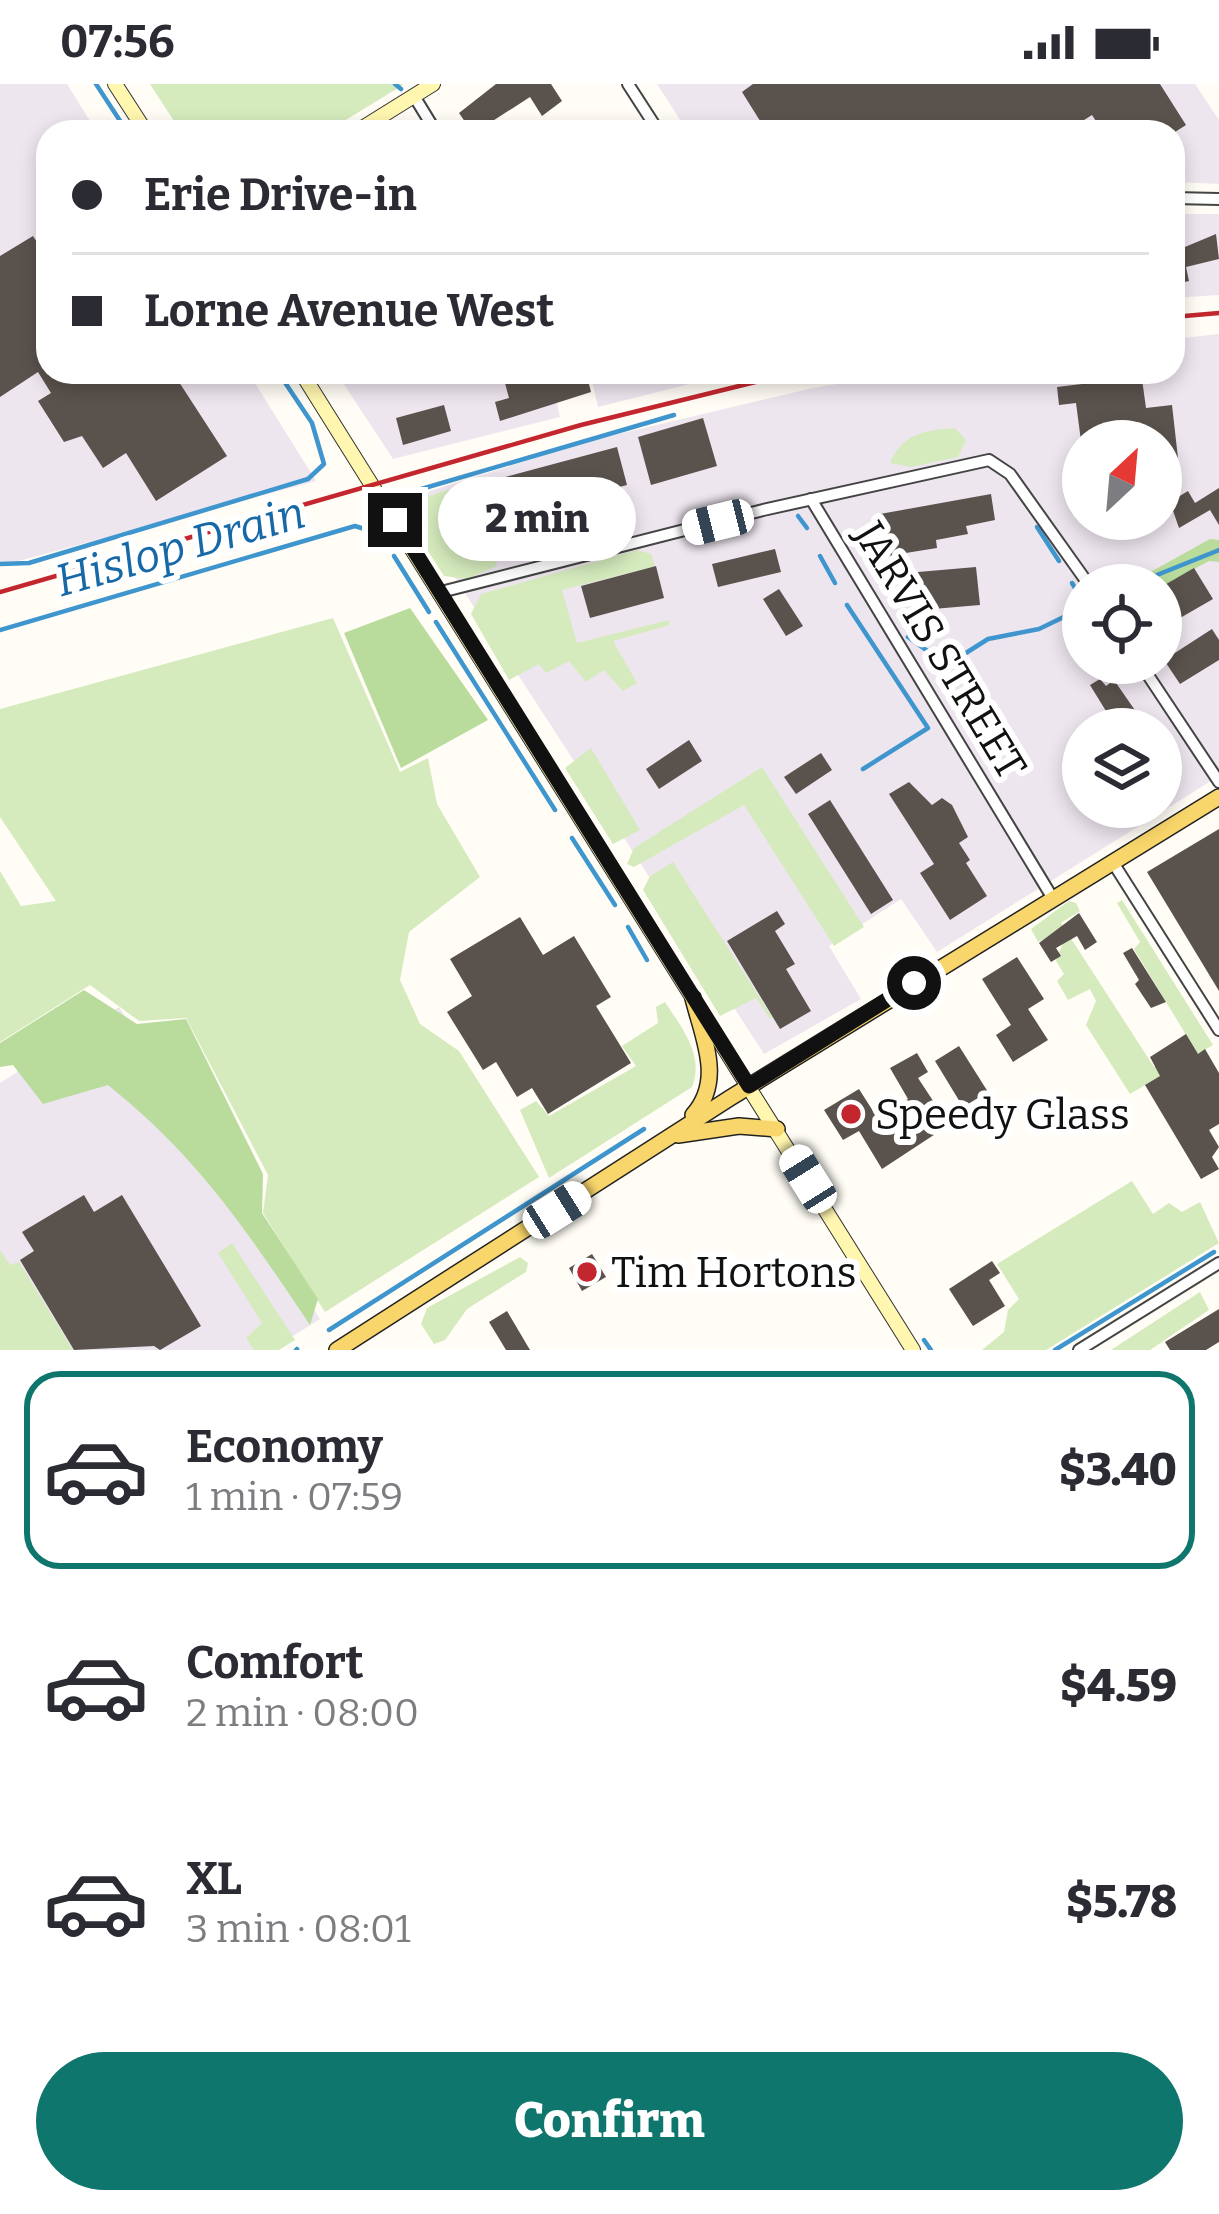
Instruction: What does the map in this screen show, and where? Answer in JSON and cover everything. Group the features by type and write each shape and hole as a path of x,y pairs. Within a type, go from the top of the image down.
{"main road":[{"path":"115,84 138,120"},
{"path":"375,120 433,84"},
{"path":"308,384 913,1350"},
{"path":"337,1350 749,1086 1219,797"},
{"path":"675,1136 707,1099 712,1080 693,998"},
{"path":"675,1136 739,1126 777,1129"}],"street":[{"path":"628,84 651,120"},
{"path":"414,96 429,120"},
{"path":"1185,198 1219,199"},
{"path":"441,592 811,499 989,460 1000,465 1073,564"},
{"name":"JARVIS STREET","path":"811,499 1052,897"},
{"path":"1154,684 1219,782"},
{"path":"1112,861 1219,1030"},
{"path":"1079,1350 1219,1263"}],"shaded area":[{"path":"0,84 67,84 90,120 36,120 36,384 255,384 316,481 0,566"},
{"path":"657,84 1195,84 1219,120 1219,184 1185,183 1185,120 680,120"},
{"path":"1185,214 1219,214 1219,295 1185,297"},
{"path":"1219,334 1219,776 1182,799 1182,708 1062,708 1062,828 1136,828 937,952 901,899 829,946 861,999 764,1054 404,499 593,440 837,384 1185,384 1185,338"},
{"path":"344,384 553,384 560,417 393,459"},
{"path":"593,384 690,384 598,407"},
{"path":"119,1007 320,1319 271,1350 60,1350 0,1257 0,1083"}],"green space":[{"path":"150,84 403,85 346,120 173,120"},
{"path":"955,428 966,440 958,457 911,467 890,463 916,435"},
{"path":"481,479 444,495 458,531 477,526 488,529 497,566 467,579 444,576 406,517 414,501"},
{"path":"1210,539 1219,540 1219,562 1209,561 1182,576 1182,564 1165,564"},
{"path":"637,550 651,554 655,566 562,590 577,643 669,620 670,625 613,641 637,683 623,691 604,670 586,682 569,661 546,673 539,664 509,680 471,614 481,594"},
{"path":"410,608 488,720 401,768 344,633"},
{"path":"333,618 400,772 428,758 437,804 480,877 409,932 400,980 420,1024 459,1051 539,1177 325,1312 263,1213 268,1175 186,1018 139,1021 90,985 0,1042 0,871 21,906 56,901 0,817 0,709"},
{"path":"591,748 640,830 613,844 565,768"},
{"path":"762,767 864,927 834,946 744,805 634,867 627,864 634,848"},
{"path":"673,862 770,1019 756,998 720,1016 643,890 650,876"},
{"path":"1122,900 1213,1045 1130,1094 1086,1025 1096,1001 1090,989 1068,1000 1057,981 1064,974 1056,961 1062,945 1055,934 1038,942 1031,929 1069,901 1076,903 1080,911 1061,923 1154,1067 1191,1043 1134,949 1140,942 1117,903"},
{"path":"84,990 137,1024 186,1019 263,1174 262,1213 318,1299 310,1325 195,1168 108,1085 43,1104 13,1065 0,1067 0,1043"},
{"path":"665,1002 693,1053 692,1087 549,1178 520,1110 536,1101 549,1116 636,1066 622,1046 658,1023 656,1007"},
{"path":"1132,1181 1153,1214 1169,1203 1182,1212 1200,1202 1219,1243 1046,1350 982,1350 1004,1332 1008,1310 1019,1299 997,1264"},
{"path":"232,1243 295,1340 279,1350 254,1350 246,1338 262,1323 218,1253"},
{"path":"0,1250 10,1265 19,1262 73,1350 0,1350"},
{"path":"520,1257 528,1263 526,1272 467,1309 445,1340 434,1344 421,1324 427,1308"},
{"path":"1200,1292 1209,1310 1150,1350 1111,1350"}],"building":[{"path":"496,84 551,84 562,101 542,116 530,97 494,120 464,120 459,113"},
{"path":"753,84 1160,84 1183,120 1095,120 1092,115 1084,120 760,120 742,92"},
{"path":"1216,234 1219,259 1186,267 1189,281 1185,282 1185,247"},
{"path":"33,236 36,241 36,373 0,397 0,256"},
{"path":"45,384 180,384 227,456 156,501 126,453 103,468 82,436 64,442 38,401 51,393"},
{"path":"505,384 589,384 591,392 500,421 495,402 509,398"},
{"path":"1143,384 1146,408 1172,405 1174,420 1078,420 1076,403 1059,405 1057,387"},
{"path":"444,405 451,431 403,445 396,418"},
{"path":"703,418 717,466 651,485 638,437"},
{"path":"617,447 627,485 566,501 563,490 530,499 533,508 514,513 511,502 490,508 483,483"},
{"path":"1219,488 1219,525 1210,510 1182,526 1182,495 1188,491 1195,503"},
{"path":"991,494 995,520 966,526 968,534 936,540 937,548 887,556 880,514"},
{"path":"775,549 781,572 718,587 712,564"},
{"path":"656,566 664,598 590,618 581,586"},
{"path":"976,567 980,605 921,610 918,572"},
{"path":"1194,568 1213,599 1182,617 1182,575"},
{"path":"779,589 803,626 786,636 763,599"},
{"path":"1212,629 1219,640 1219,660 1182,683 1182,648"},
{"path":"1117,684 1133,708 1104,708 1090,685"},
{"path":"689,740 702,761 659,789 646,769"},
{"path":"821,753 832,770 796,794 784,777"},
{"path":"909,782 932,805 942,798 952,805 968,837 959,843 970,860 966,863 987,896 950,920 920,873 934,864 889,794"},
{"path":"830,800 893,900 871,914 808,814"},
{"path":"1219,829 1219,991 1147,872"},
{"path":"777,911 785,924 775,931 795,964 786,969 811,1011 780,1029 727,941"},
{"path":"1079,913 1097,942 1085,950 1077,936 1056,948 1061,956 1051,962 1039,943"},
{"path":"520,917 543,955 574,936 611,997 596,1006 631,1063 548,1114 532,1088 517,1097 496,1062 483,1070 447,1012 472,996 450,959"},
{"path":"1132,948 1166,1002 1151,1008 1135,984 1139,980 1123,953"},
{"path":"1017,957 1044,999 1028,1009 1048,1040 1013,1062 996,1035 1011,1025 982,979"},
{"path":"1186,1034 1198,1054 1205,1049 1219,1073 1219,1124 1209,1130 1219,1147 1212,1157 1219,1169 1201,1179 1145,1085 1160,1076 1150,1057"},
{"path":"959,1046 988,1092 963,1107 935,1061"},
{"path":"917,1053 928,1072 918,1078 949,1125 882,1169 859,1131 843,1140 824,1110 859,1089 878,1119 908,1099 890,1068"},
{"path":"84,1195 94,1212 122,1195 201,1326 160,1350 154,1346 74,1350 20,1260 34,1251 22,1232"},
{"name":"Tim Hortons","path":"592,1254 606,1277 582,1291 569,1268"},
{"path":"992,1261 1000,1273 989,1280 1005,1306 973,1326 949,1289"},
{"path":"1219,1309 1219,1342 1206,1350 1170,1350 1165,1342"},
{"path":"507,1311 530,1350 506,1350 489,1322"}],"waterway":[{"path":"96,84 119,120"},
{"path":"395,84 401,89"},
{"path":"0,564 29,563 308,479 324,464 312,423 286,384"},
{"name":"Hislop Drain","path":"405,506 411,492 674,415"},
{"path":"798,516 807,528"},
{"path":"725,530 747,525"},
{"name":"Hislop Drain","path":"0,630 355,526 377,533"},
{"path":"1037,527 1059,561"},
{"path":"1182,565 1219,550"},
{"path":"394,556 429,612"},
{"path":"820,556 835,583"},
{"path":"847,605 928,728 863,769"},
{"path":"908,637 947,665 988,639 1039,629 1062,618"},
{"path":"436,622 555,810"},
{"path":"572,838 615,905"},
{"path":"628,927 647,960"},
{"path":"329,1330 644,1129"},
{"path":"1055,1350 1214,1252"},
{"path":"924,1340 931,1350"}],"railway":[{"path":"1185,316 1219,313"},
{"path":"0,592 581,425 747,384"}],"place":[{"name":"Speedy Glass","path":"851,1114"},
{"name":"Tim Hortons","path":"587,1272"}],"route":[{"path":"395,520 749,1086 914,983"}]}
